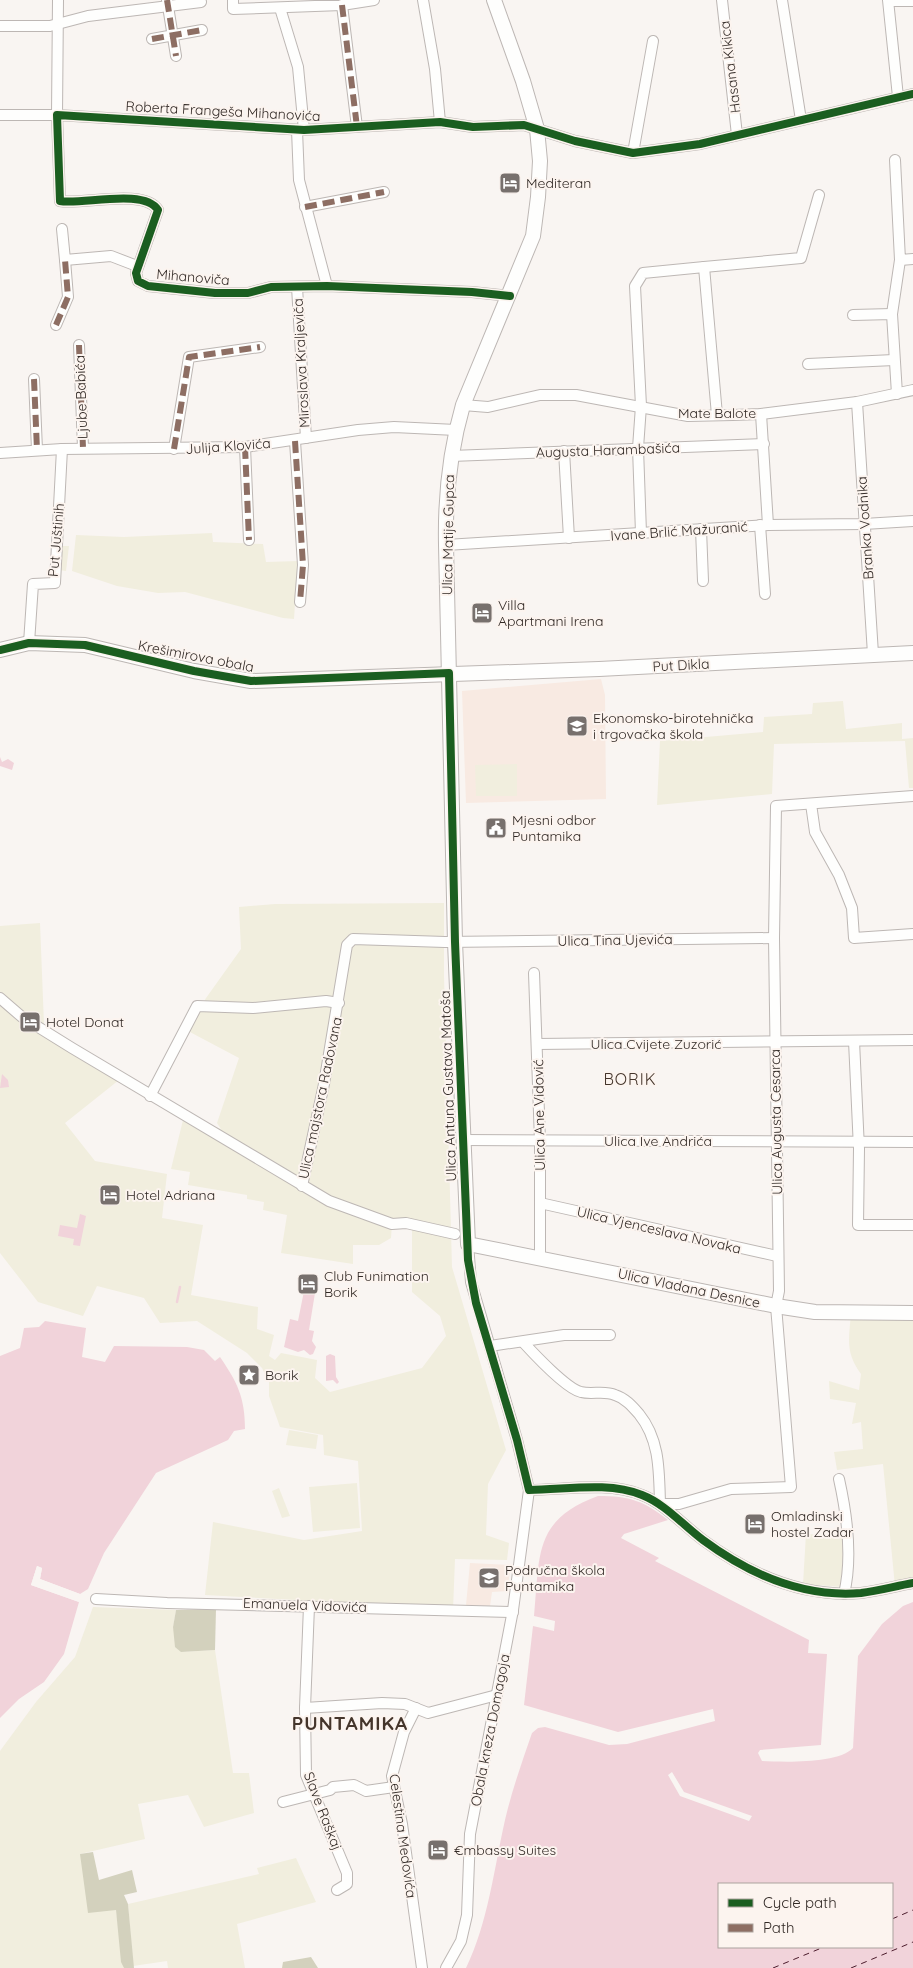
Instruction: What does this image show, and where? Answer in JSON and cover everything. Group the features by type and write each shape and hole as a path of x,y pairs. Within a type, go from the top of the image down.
{"street":[{"path":"57,115 58,0"},
{"path":"233,0 233,9 342,5 374,0"},
{"path":"423,0 435,69 440,122"},
{"name":"Ulica Matije Gupca","path":"449,673 446,545 447,491 451,456 463,405 510,296 533,236 540,161 537,130 523,81 494,0"},
{"name":"Hasana Kikica","path":"722,0 737,135"},
{"path":"782,0 801,120"},
{"path":"898,97 888,1 913,1"},
{"path":"0,26 50,26 59,22 88,16 167,4 201,2"},
{"path":"167,4 176,56"},
{"path":"342,5 357,127"},
{"path":"280,8 298,67 299,180 327,286"},
{"path":"152,39 202,30"},
{"path":"633,153 653,41"},
{"name":"Roberta Frangeša Mihanovića","path":"0,115 57,115 300,130 440,122 473,126 524,125 574,141 633,153 672,149 913,94"},
{"name":"Mihanoviča","path":"57,115 60,204 130,199 156,206 158,210 136,273 138,281 148,286 215,293 248,293 271,287 327,286 472,292 510,296"},
{"path":"895,160 900,260 892,314 897,394"},
{"path":"305,207 384,192"},
{"path":"641,533 638,448 641,406 635,286 643,273 801,258 818,195"},
{"path":"56,325 68,297 62,229"},
{"path":"65,260 110,256 137,266"},
{"path":"900,260 913,259"},
{"path":"704,267 717,415"},
{"name":"Miroslava Kraljeviča","path":"297,287 303,565 300,602"},
{"path":"853,315 892,314"},
{"name":"Ljube Babića","path":"79,345 83,448"},
{"path":"174,449 189,357 260,347"},
{"path":"808,364 894,360"},
{"path":"34,379 36,450"},
{"name":"Mate Balote","path":"463,405 488,407 540,395 576,396 641,406 688,416 761,414 856,402 913,390"},
{"name":"Branka Vodnika","path":"856,402 874,654"},
{"path":"761,414 764,444 765,594"},
{"name":"Julija Klovića","path":"0,453 83,448 174,449 245,447 385,428 456,430"},
{"name":"Augusta Harambašića","path":"451,456 764,444"},
{"path":"245,447 250,540"},
{"name":"Put Juštinih","path":"29,643 33,584 55,583 62,449"},
{"path":"564,451 569,538"},
{"name":"Ivane Brlić Mažuranić","path":"446,545 764,525 864,524 913,521"},
{"path":"701,529 703,581"},
{"name":"Krešimirova obala","path":"0,650 29,643 85,645 194,671 252,681 449,673"},
{"name":"Put Dikla","path":"449,673 599,669 913,653"},
{"name":"Ulica Antuna Gustava Matoša","path":"449,673 462,1140 471,1282 529,1490"},
{"path":"913,796 811,804 815,832 839,875 852,908 854,938 913,934"},
{"name":"Ulica Augusta Cesarca","path":"660,1504 679,1504 731,1489 791,1487 776,1306 779,1291 777,1256 774,938 776,806 811,804"},
{"name":"Ulica Tina Ujevića","path":"455,942 774,938"},
{"name":"Ulica majstora Radovana","path":"0,998 22,1017 302,1186 339,1004 347,945 353,939 455,942"},
{"name":"Ulica Ane Vidović","path":"534,973 540,1141 540,1258"},
{"path":"150,1096 197,1006 253,1008 326,1001 339,1004"},
{"name":"Ulica Cvijete Zuzorić","path":"537,1044 775,1043 913,1040"},
{"path":"854,1041 858,1141 858,1224 913,1225"},
{"name":"Ulica Ive Andrića","path":"462,1140 913,1142"},
{"path":"302,1186 330,1201 392,1224 406,1223 455,1234"},
{"name":"Ulica Vjenceslava Novaka","path":"540,1203 777,1256"},
{"name":"Ulica Vladana Desnice","path":"468,1244 776,1306 815,1312 913,1313"},
{"path":"490,1346 564,1335 610,1335"},
{"path":"523,1342 553,1372 580,1392 604,1392 616,1395 632,1405 648,1425 656,1444 660,1504"},
{"path":"839,1479 847,1515 847,1582 844,1594"},
{"path":"529,1490 586,1487 622,1489 642,1495 660,1504 731,1561 763,1577 799,1588 844,1594 862,1593 913,1582"},
{"name":"Obala kneza Domagoja","path":"446,1968 461,1941 467,1914 470,1839 513,1612 529,1490"},
{"name":"Emanuela Vidovića","path":"96,1599 167,1603 513,1612"},
{"name":"Slave Raškaj","path":"309,1606 305,1708 306,1775 347,1873 347,1884 337,1890"},
{"path":"305,1708 382,1703 406,1704 428,1713 496,1695"},
{"name":"Celestina Medovića","path":"416,1708 404,1732 395,1759 392,1776 422,1968"},
{"path":"283,1802 330,1790 333,1787 354,1785 366,1791 394,1787"}],"shaded area":[{"path":"212,533 213,542 263,544 266,562 298,561 294,619 283,618 185,592 158,593 117,586 72,571 76,535 124,537"},
{"path":"61,546 69,546 66,571 59,570"},
{"path":"601,679 605,695 606,799 466,803 462,691"},
{"path":"843,701 846,729 902,723 902,739 913,738 913,788 909,788 905,741 774,744 772,794 657,805 660,741 763,732 764,717 812,714 813,703"},
{"path":"0,757 2,762 8,759 14,763 12,770 0,766"},
{"path":"517,764 517,796 476,796 475,765"},
{"path":"444,903 444,976 452,1267 506,1450 488,1484 486,1535 509,1543 507,1560 455,1559 453,1610 296,1605 297,1600 205,1595 213,1522 304,1540 362,1531 358,1461 324,1455 323,1435 280,1427 269,1396 269,1382 262,1368 247,1353 197,1321 160,1323 144,1298 97,1286 83,1316 38,1302 0,1253 0,926 40,923 44,1024 119,1080 65,1123 95,1161 167,1174 162,1218 203,1225 191,1295 258,1307 257,1329 274,1335 269,1356 275,1360 281,1353 317,1360 315,1378 330,1392 422,1368 446,1336 440,1316 412,1292 412,1226 392,1224 391,1238 379,1245 353,1245 353,1264 281,1253 287,1215 263,1210 264,1202 247,1199 247,1195 188,1185 190,1172 171,1169 184,1116 221,1129 217,1123 239,1058 188,1031 206,998 241,949 239,907 275,904"},
{"path":"2,1074 8,1080 9,1087 0,1088"},
{"path":"80,1214 86,1216 80,1246 73,1245 74,1239 58,1236 60,1225 77,1228"},
{"path":"304,1291 315,1293 309,1330 314,1331 312,1341 316,1347 313,1354 310,1355 304,1350 298,1352 284,1347 290,1319 298,1321"},
{"path":"851,1313 913,1313 913,1583 895,1586 883,1464 837,1470 834,1452 863,1449 861,1422 852,1424 856,1403 830,1399 829,1381 859,1390 861,1374 852,1359 849,1345"},
{"path":"45,1321 86,1328 82,1357 105,1362 114,1346 187,1347 204,1350 215,1361 220,1357 239,1390 245,1418 245,1429 234,1431 228,1440 156,1473 104,1553 88,1589 80,1594 40,1579 42,1568 37,1566 31,1585 79,1602 64,1654 44,1682 19,1699 0,1718 0,1356 20,1348 24,1328 39,1327"},
{"path":"330,1354 335,1356 336,1377 339,1382 337,1384 333,1380 326,1381 326,1356"},
{"path":"289,1430 318,1435 316,1449 286,1445"},
{"path":"357,1483 360,1528 313,1532 309,1487"},
{"path":"279,1488 290,1516 282,1518 272,1491"},
{"path":"598,1496 619,1497 644,1504 668,1520 624,1534 621,1538 659,1558 655,1561 809,1640 808,1653 827,1654 821,1745 760,1750 758,1753 762,1761 810,1761 836,1757 853,1748 858,1656 882,1624 903,1606 913,1602 913,1968 466,1968 480,1933 490,1896 508,1809 532,1733 538,1728 545,1727 609,1745 627,1744 715,1721 713,1709 618,1732 524,1705 533,1626 554,1631 555,1621 534,1616 537,1575 544,1542 551,1528 561,1516"},
{"path":"806,1534 846,1536 843,1587 803,1584"},
{"name":"Područna škola Puntamika","path":"470,1563 511,1565 507,1591 492,1592 490,1606 466,1605"},
{"path":"93,1607 176,1610 173,1627 181,1652 215,1650 233,1773 249,1773 254,1813 204,1827 188,1795 138,1804 145,1839 80,1854 116,1910 124,1968 0,1968 0,1751 36,1702 75,1657"},
{"path":"216,1609 215,1650 181,1652 175,1647 173,1627 176,1610"},
{"path":"93,1852 99,1880 132,1870 137,1892 124,1895 128,1904 134,1968 124,1968 121,1962 116,1910 88,1913 80,1854"},
{"path":"296,1858 316,1902 237,1924 245,1968 168,1968 167,1961 133,1966 128,1904 259,1874 257,1868"},
{"path":"311,1957 318,1968 282,1968 283,1962"}],"pier":[{"path":"37,1566 42,1568 40,1579 80,1594 80,1597 38,1581 39,1569 34,1583 80,1600 79,1602 31,1585"},
{"path":"672,1772 684,1792 752,1816 749,1821 680,1796 668,1775"}],"waterway":[{"path":"177,1302 180,1287"}],"ferry route":[{"path":"893,1919 913,1910"},
{"path":"851,1968 913,1942"},
{"path":"773,1968 822,1948"}],"marked path":[{"path":"167,0 176,56"},
{"path":"342,5 357,127"},
{"path":"152,39 202,30"},
{"path":"305,207 384,192"},
{"path":"56,325 68,297 65,260"},
{"path":"79,345 83,448"},
{"path":"174,449 189,357 260,347"},
{"path":"34,379 37,450"},
{"path":"295,441 303,565 300,602"},
{"path":"245,447 249,540"}],"cycle path":[{"path":"510,296 472,292 327,286 271,287 248,293 215,293 148,286 138,281 136,273 158,210 151,203 140,200 60,201 57,115 304,130 440,122 473,127 524,125 575,141 633,153 700,144 913,94"},
{"path":"0,650 29,643 85,645 194,671 251,681 449,673 455,942 468,1260 476,1303 517,1440 529,1490 600,1487 615,1488 642,1495 674,1515 703,1540 739,1563 777,1581 797,1587 839,1594 861,1593 913,1583"}],"place":[{"name":"Mediteran","path":"510,183"},
{"name":"Villa Apartmani Irena","path":"482,613"},
{"name":"Ekonomsko-birotehnička i trgovačka škola","path":"577,726"},
{"name":"Mjesni odbor Puntamika","path":"496,828"},
{"name":"Hotel Donat","path":"30,1022"},
{"name":"Hotel Adriana","path":"110,1195"},
{"name":"Club Funimation Borik","path":"308,1284"},
{"name":"Borik","path":"249,1375"},
{"name":"Omladinski hostel Zadar","path":"755,1524"},
{"name":"Područna škola Puntamika","path":"489,1578"},
{"name":"€mbassy Suites","path":"438,1850"}],"district":[{"name":"BORIK","path":"630,1079"},
{"name":"PUNTAMIKA","path":"350,1723"}]}
